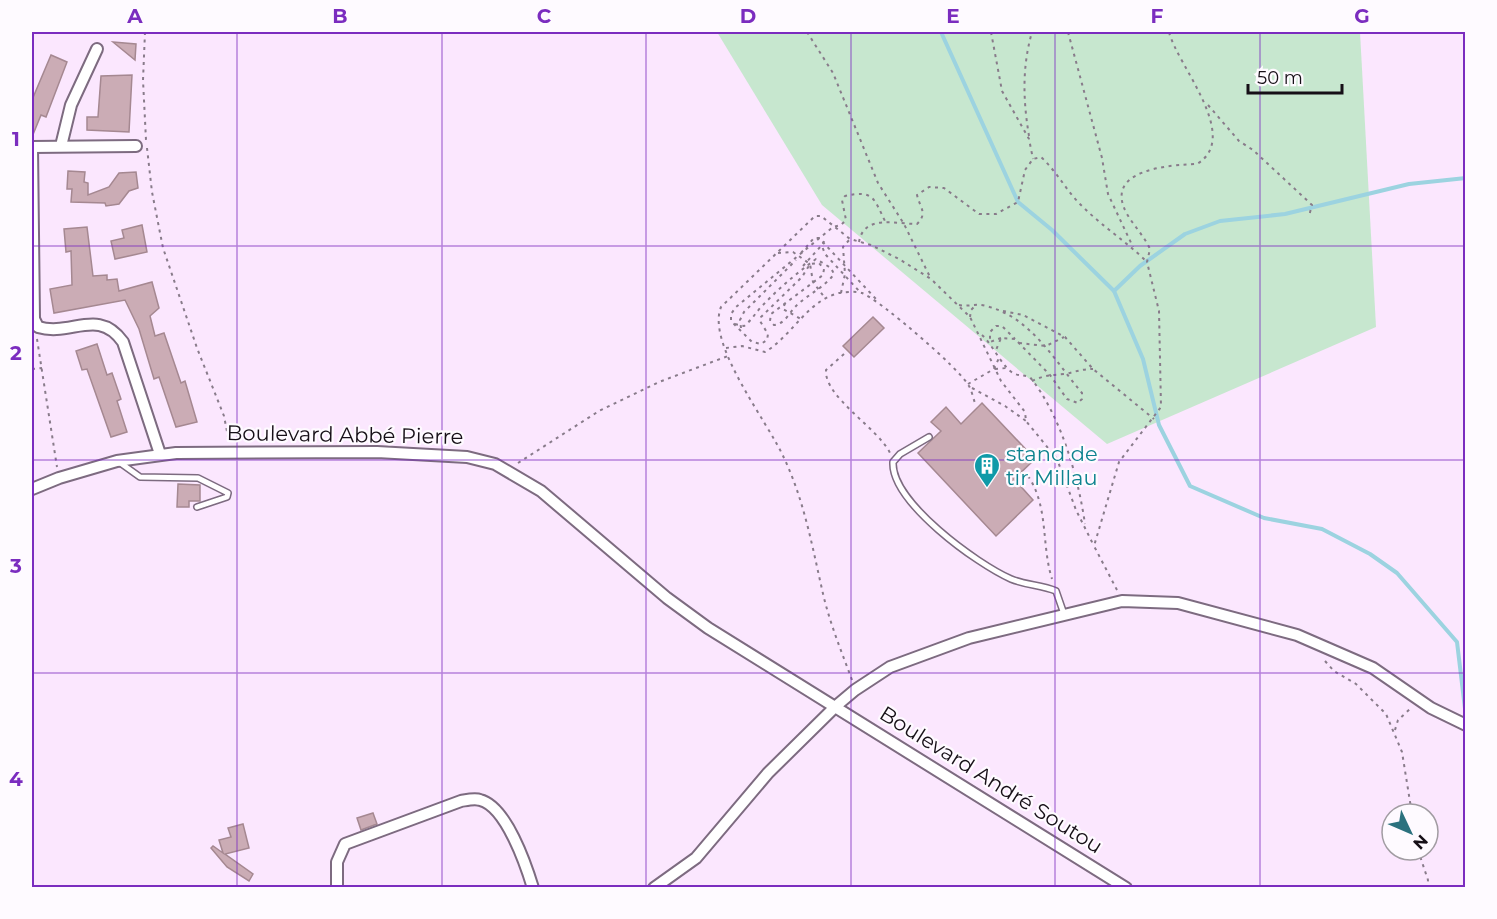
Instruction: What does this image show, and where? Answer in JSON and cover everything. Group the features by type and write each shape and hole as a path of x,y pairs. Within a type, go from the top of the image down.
{"street":[{"path":"61,146 71,105 97,49"},
{"path":"136,146 32,147 32,299 34,319 38,327 49,330 94,323 116,332 123,342 159,454"},
{"name":"Boulevard Abbé Pierre","path":"32,489 59,478 117,461 159,454 229,452 446,454 482,460 508,470 559,505 687,613 836,706"},
{"path":"654,888 696,858 768,773 836,706 855,690 890,667 969,638 1122,601 1178,603 1297,635 1373,668 1422,702 1466,725"},
{"name":"Boulevard André Soutou","path":"836,706 1126,888"},
{"path":"337,888 337,862 345,844 461,801 479,799 491,805 507,827 525,862 533,888"}],"lane":[{"path":"929,437 900,454 893,462 892,472 901,487 950,542 1012,579 1056,591 1064,614"},
{"path":"117,461 131,473 140,477 198,478 228,493 227,497 197,507"}],"path":[{"path":"145,32 145,129 158,226 163,248 197,348 224,416 229,452"},
{"path":"807,32 833,73 878,183 904,224 931,279"},
{"path":"991,32 1002,91 1029,139"},
{"path":"1032,32 1025,57 1023,101 1033,159"},
{"path":"1068,32 1100,149 1108,194 1134,249"},
{"path":"1169,32 1179,58 1206,103 1239,141 1253,150 1312,205 1309,216"},
{"path":"1227,32 1232,32"},
{"path":"1094,546 1119,462 1161,407 1162,368 1159,311 1147,262 1150,249 1127,213 1122,201 1124,190 1130,179 1138,173 1172,165 1197,164 1204,160 1209,152 1211,135 1206,103"},
{"path":"859,242 861,231 866,226 886,223 917,224 922,219 924,211 918,195 929,187 944,188 979,214 996,213 1018,202 1026,170 1033,159 1041,157 1058,173 1066,189 1083,208 1147,262"},
{"path":"742,332 740,320 744,312 814,238 819,238 846,220 842,200 845,196 857,193 869,195 877,201 886,223"},
{"path":"855,690 825,602 798,493 784,457 754,410 718,332 716,318 721,307 814,216 821,216 850,239 899,259 931,279 959,305 970,317 979,333 994,369 1025,412 1026,421"},
{"path":"819,238 877,302"},
{"path":"841,293 845,274 843,247 850,239"},
{"path":"735,324 740,326 750,322 760,307 808,263 824,242"},
{"path":"776,254 793,252 808,263 819,263 824,269 823,275 771,314 770,321 779,325 834,274 822,246"},
{"path":"825,254 860,292 877,302 914,332 968,384 975,404"},
{"path":"798,257 736,307 731,314 735,324 752,342 761,344 767,340 768,334 760,321 761,317 801,277 808,263 816,259 831,268"},
{"path":"808,263 813,282 825,298"},
{"path":"725,348 742,346 765,352 776,346 818,301 841,293 860,292"},
{"path":"785,303 783,309 802,319"},
{"path":"959,305 967,307 976,304 1023,315 1065,337 1093,369 1154,419"},
{"path":"970,317 971,310 976,304"},
{"path":"990,342 990,332 996,326 1002,326 1050,375 1067,399 1077,403 1082,399 1082,393 1046,346 1023,325 1002,311"},
{"path":"38,327 37,342 59,478"},
{"path":"979,333 990,342 1007,368"},
{"path":"1019,343 1046,346 1065,337"},
{"path":"990,342 1001,338 1016,339"},
{"path":"996,350 1001,338"},
{"path":"844,354 826,370 830,388 876,434 890,451 893,462"},
{"path":"508,470 599,411 659,382 729,356"},
{"path":"994,369 1000,356"},
{"path":"968,384 994,369 1007,368 1032,381 1048,406 1067,451 1086,527"},
{"path":"32,369 42,369"},
{"path":"1032,381 1050,375 1066,374 1076,369 1093,369"},
{"path":"970,388 1005,406 1026,421 1057,459 1076,510 1122,601"},
{"path":"1028,476 1041,498 1045,551 1056,591"},
{"path":"1323,658 1334,671 1356,684 1386,714 1395,730 1402,752 1410,802"},
{"path":"1395,730 1398,720 1422,702"},
{"path":"1422,862 1428,880 1427,888"}],"green space":[{"path":"717,32 1360,32 1376,327 1107,444 822,205"}],"building":[{"path":"113,42 136,44 135,60"},
{"path":"51,55 67,62 46,117 41,115 32,137 32,100"},
{"path":"132,75 129,132 87,130 87,117 98,117 101,76"},
{"path":"68,171 85,172 84,182 88,183 88,195 109,187 119,173 136,172 138,188 129,191 119,204 106,206 105,203 71,202 72,189 67,189"},
{"path":"142,225 147,252 115,259 111,241 124,238 122,230"},
{"path":"87,227 93,276 107,275 107,280 117,279 119,291 152,282 159,308 150,316 155,336 164,333 181,383 185,381 197,422 176,427 159,377 154,379 139,329 125,300 54,313 50,289 72,285 71,251 66,252 64,229"},
{"path":"873,317 884,328 854,357 843,346"},
{"path":"97,344 107,375 112,373 121,399 117,401 127,432 111,437 87,369 82,370 76,351"},
{"path":"982,403 1035,459 1014,479 1033,500 996,536 918,453 941,431 931,422 946,407 961,424"},
{"path":"178,484 200,485 200,501 189,501 189,507 177,507"},
{"path":"373,813 377,824 361,830 357,818"},
{"path":"243,824 249,848 225,854 253,874 249,881 227,867 211,848 213,846 223,853 219,840 231,837 228,828"}],"waterway":[{"path":"941,32 1018,202 1052,230 1114,291 1143,359 1159,425 1190,486 1264,518 1322,529 1370,554 1397,573 1457,642 1466,717"},
{"path":"1114,291 1140,266 1185,234 1220,221 1285,214 1409,184 1466,178"}],"place":[{"name":"stand de tir Millau","path":"987,489"}]}
